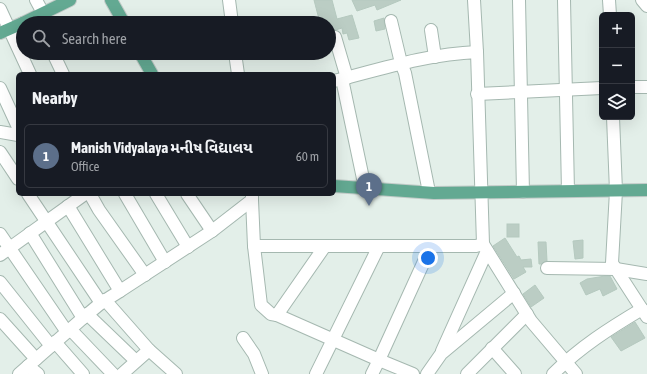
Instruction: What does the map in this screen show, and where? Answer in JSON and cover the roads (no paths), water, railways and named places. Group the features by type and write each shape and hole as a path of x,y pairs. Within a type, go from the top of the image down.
{"main road":[{"path":"43,16 70,0"},
{"path":"111,0 120,16"},
{"path":"5,31 16,26"},
{"path":"144,60 151,72"},
{"path":"336,186 430,192 647,190"}],"street":[{"path":"36,0 40,16"},
{"path":"230,0 231,16"},
{"path":"427,374 441,354 485,247 474,0"},
{"path":"519,0 522,90 522,192"},
{"path":"564,0 568,191"},
{"path":"609,0 610,12"},
{"path":"642,0 647,6"},
{"path":"0,9 5,31 16,50"},
{"path":"392,21 401,63 405,73 430,192"},
{"path":"431,30 435,56"},
{"path":"336,44 341,79 365,188"},
{"path":"341,79 401,63 435,56 477,52"},
{"path":"22,60 29,72"},
{"path":"56,60 62,72"},
{"path":"237,60 238,72"},
{"path":"635,87 647,87"},
{"path":"0,88 16,123"},
{"path":"477,94 522,90 599,88"},
{"path":"553,374 565,362 605,330 644,313 612,262 616,191 613,120"},
{"path":"0,132 16,135"},
{"path":"0,152 16,176"},
{"path":"29,196 103,301 149,350 176,374"},
{"path":"5,252 82,196"},
{"path":"91,196 99,210 145,275"},
{"path":"126,196 165,262"},
{"path":"157,196 188,247"},
{"path":"188,196 212,231"},
{"path":"27,367 103,301 212,231 252,197"},
{"path":"252,197 254,246 261,305 270,314 277,315 413,374"},
{"path":"68,206 120,291"},
{"path":"30,233 85,316 136,361"},
{"path":"0,234 5,252 69,330 113,374"},
{"path":"254,246 485,247"},
{"path":"277,315 325,246"},
{"path":"316,374 379,246"},
{"path":"372,374 431,246"},
{"path":"485,247 527,314 576,374"},
{"path":"547,268 616,269 647,274"},
{"path":"0,282 53,344 83,374"},
{"path":"441,354 514,293"},
{"path":"467,374 527,314"},
{"path":"0,319 27,367 38,374"},
{"path":"243,338 254,354 262,374"},
{"path":"492,348 515,374"},
{"path":"122,374 149,350"}],"place":[{"name":"Manish Vidyalaya મનીષ વિદ્યાલય","path":"369,206"}]}
